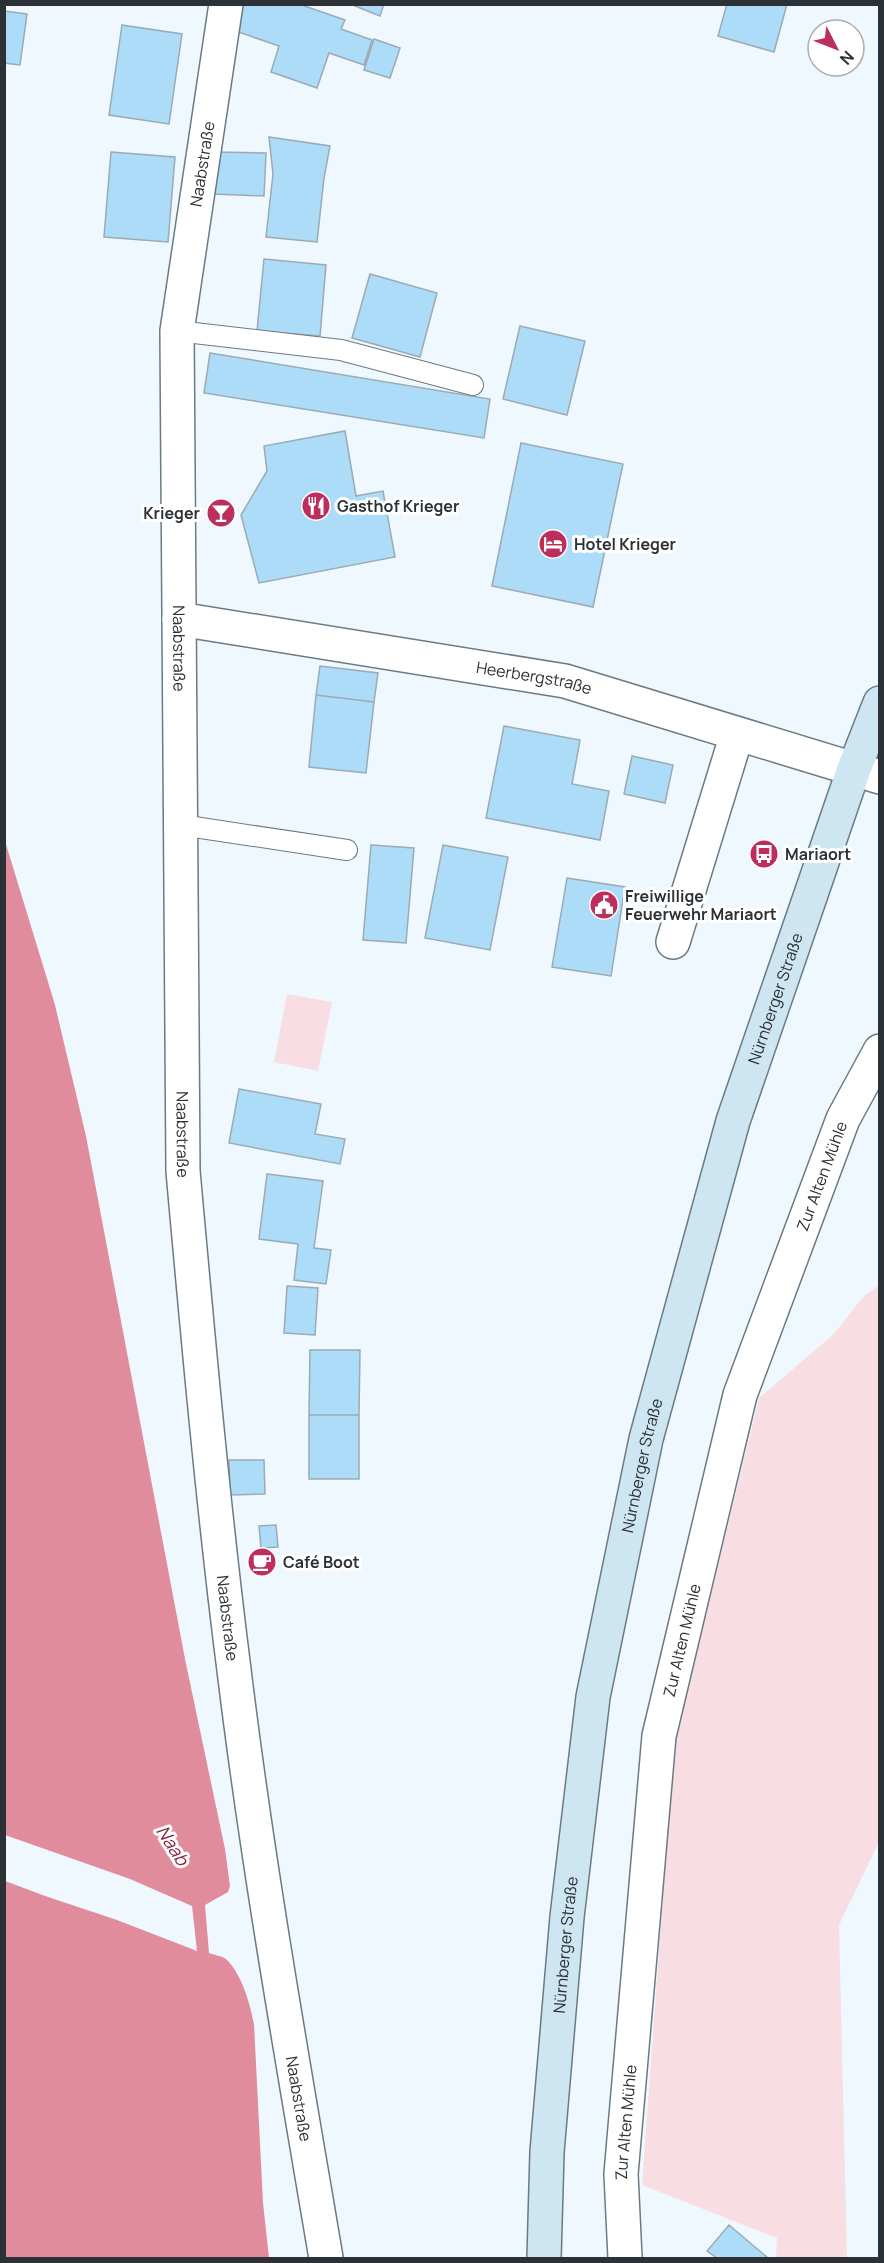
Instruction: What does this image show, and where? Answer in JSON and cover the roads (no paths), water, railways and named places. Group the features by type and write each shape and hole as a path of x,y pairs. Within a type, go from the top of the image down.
{"main road":[{"name":"Nürnberger Straße","path":"544,2259 547,2152 567,1917 593,1697 646,1439 732,1121 867,773 879,703"}],"street":[{"name":"Naabstraße","path":"226,4 177,331 183,1171 234,1670 272,1939 326,2259"},
{"name":"Heerbergstraße","path":"179,619 565,681 867,773"},
{"path":"674,942 737,734"},
{"name":"Zur Alten Mühle","path":"625,2259 621,2174 659,1736 740,1395 843,1119 879,1051"}],"lane":[{"path":"177,331 341,350 473,386"},
{"path":"181,825 347,850"}],"water":[{"name":"Naab","path":"5,841 55,1005 86,1136 185,1659 225,1849 230,1886 228,1892 205,1905 209,1953 226,1959 232,1965 248,1999 254,2024 263,2203 269,2258 5,2258 5,1881 197,1951 192,1906 130,1879 5,1835"}],"place":[{"name":"Gasthof Krieger","path":"316,506"},
{"name":"Krieger","path":"221,513"},
{"name":"Hotel Krieger","path":"553,544"},
{"name":"Mariaort","path":"764,854"},
{"name":"Freiwillige Feuerwehr Mariaort","path":"604,905"},
{"name":"Café Boot","path":"262,1562"}]}
